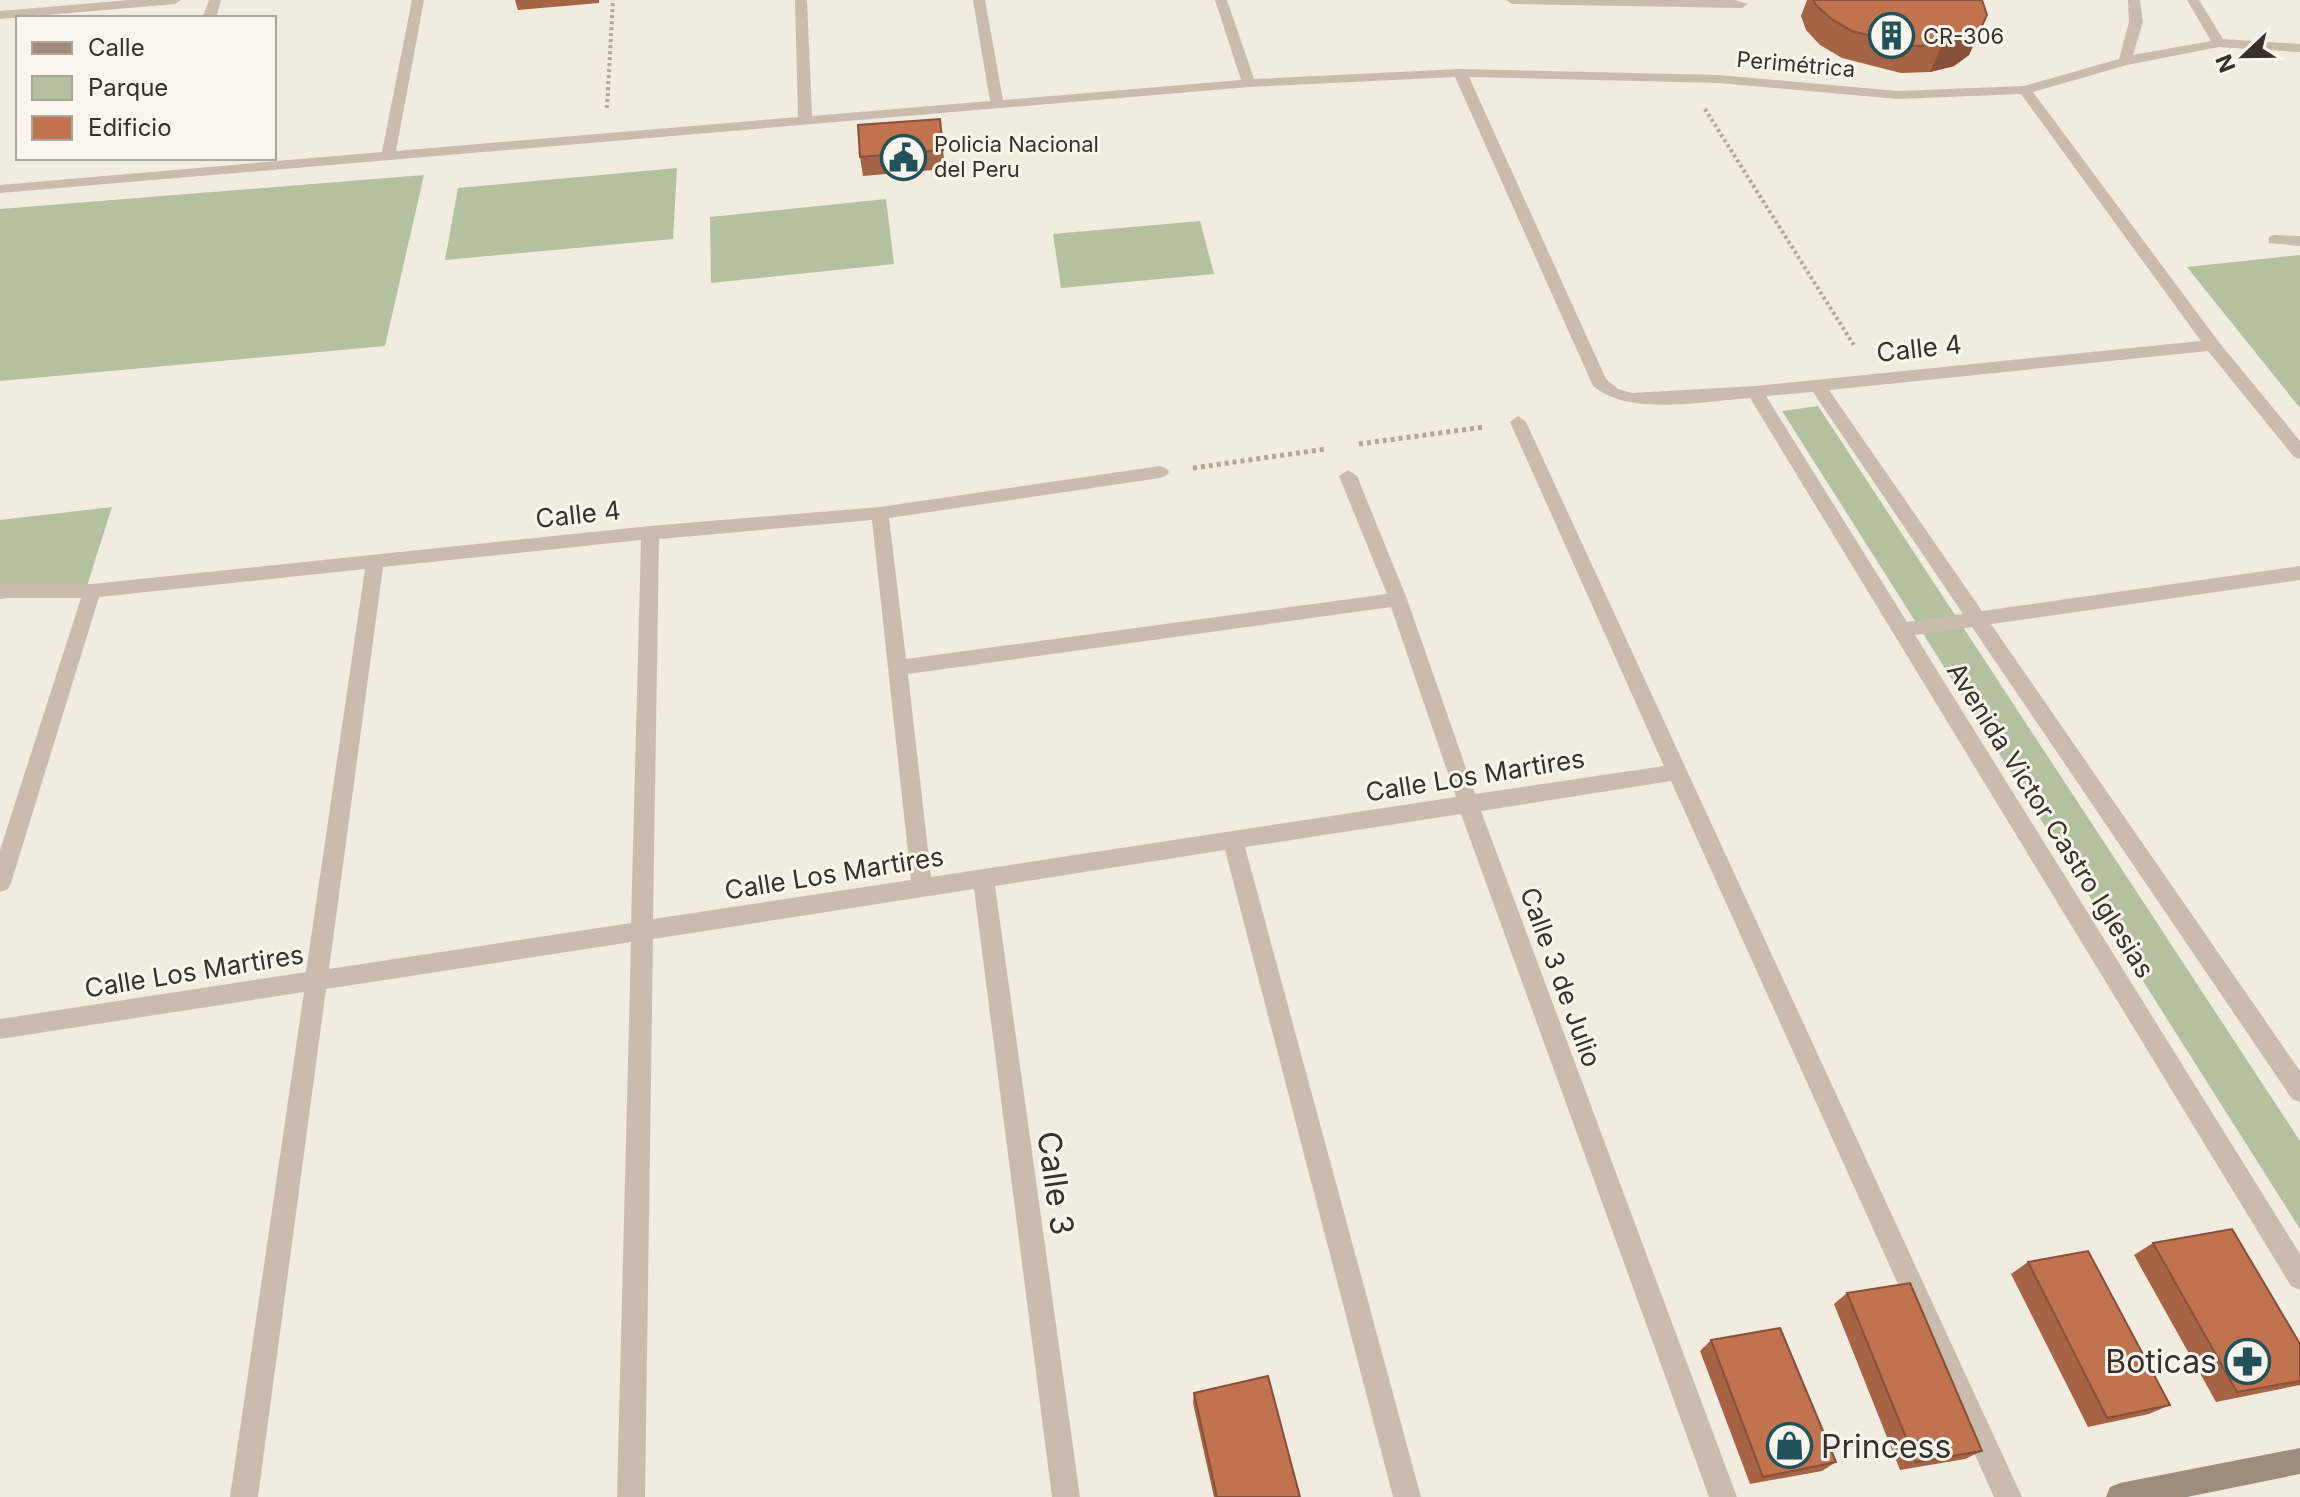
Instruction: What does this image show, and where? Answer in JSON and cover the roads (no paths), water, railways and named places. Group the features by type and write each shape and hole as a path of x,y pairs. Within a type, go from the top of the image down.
{"main road":[{"path":"2120,1497 2300,1461"}],"street":[{"path":"0,15 108,3 175,0"},
{"path":"388,156 418,0"},
{"path":"801,0 805,120"},
{"path":"979,0 997,103"},
{"path":"1221,0 1249,83"},
{"path":"1512,0 1742,4"},
{"path":"2125,61 2136,22 2134,0"},
{"path":"2193,0 2219,43"},
{"name":"Perimétrica","path":"0,189 1249,83 1460,73 1686,79 1898,95 2025,90 2125,61 2219,43 2300,48"},
{"name":"Calle 4","path":"1460,73 1599,382 1612,393 1631,399 1755,392 2212,345"},
{"path":"2025,90 2212,345 2300,453"},
{"path":"157,176 162,160"},
{"path":"2274,240 2300,241"},
{"name":"Avenida Victor Castro Iglesias","path":"1816,384 2300,1091"},
{"name":"Avenida Victor Castro Iglesias","path":"1755,392 2300,1277"},
{"path":"1518,422 2008,1497"},
{"name":"Calle 4","path":"0,591 92,591 650,533 880,513 1160,472"},
{"name":"Calle 3 de Julio","path":"1348,476 1398,599 1468,804 1723,1497"},
{"path":"880,513 922,887"},
{"path":"631,1497 650,533"},
{"path":"244,1497 375,562"},
{"path":"1902,630 2300,573"},
{"path":"0,883 92,591"},
{"path":"896,668 1398,599"},
{"name":"Calle Los Martires","path":"0,1029 1677,772"},
{"path":"1233,840 1407,1497"},
{"name":"Calle 3","path":"983,878 1066,1497"}],"place":[{"name":"CR-306","path":"1892,36"},
{"name":"Policia Nacional del Peru","path":"903,157"},
{"name":"Boticas","path":"2248,1361"},
{"name":"Princess","path":"1790,1446"}]}
